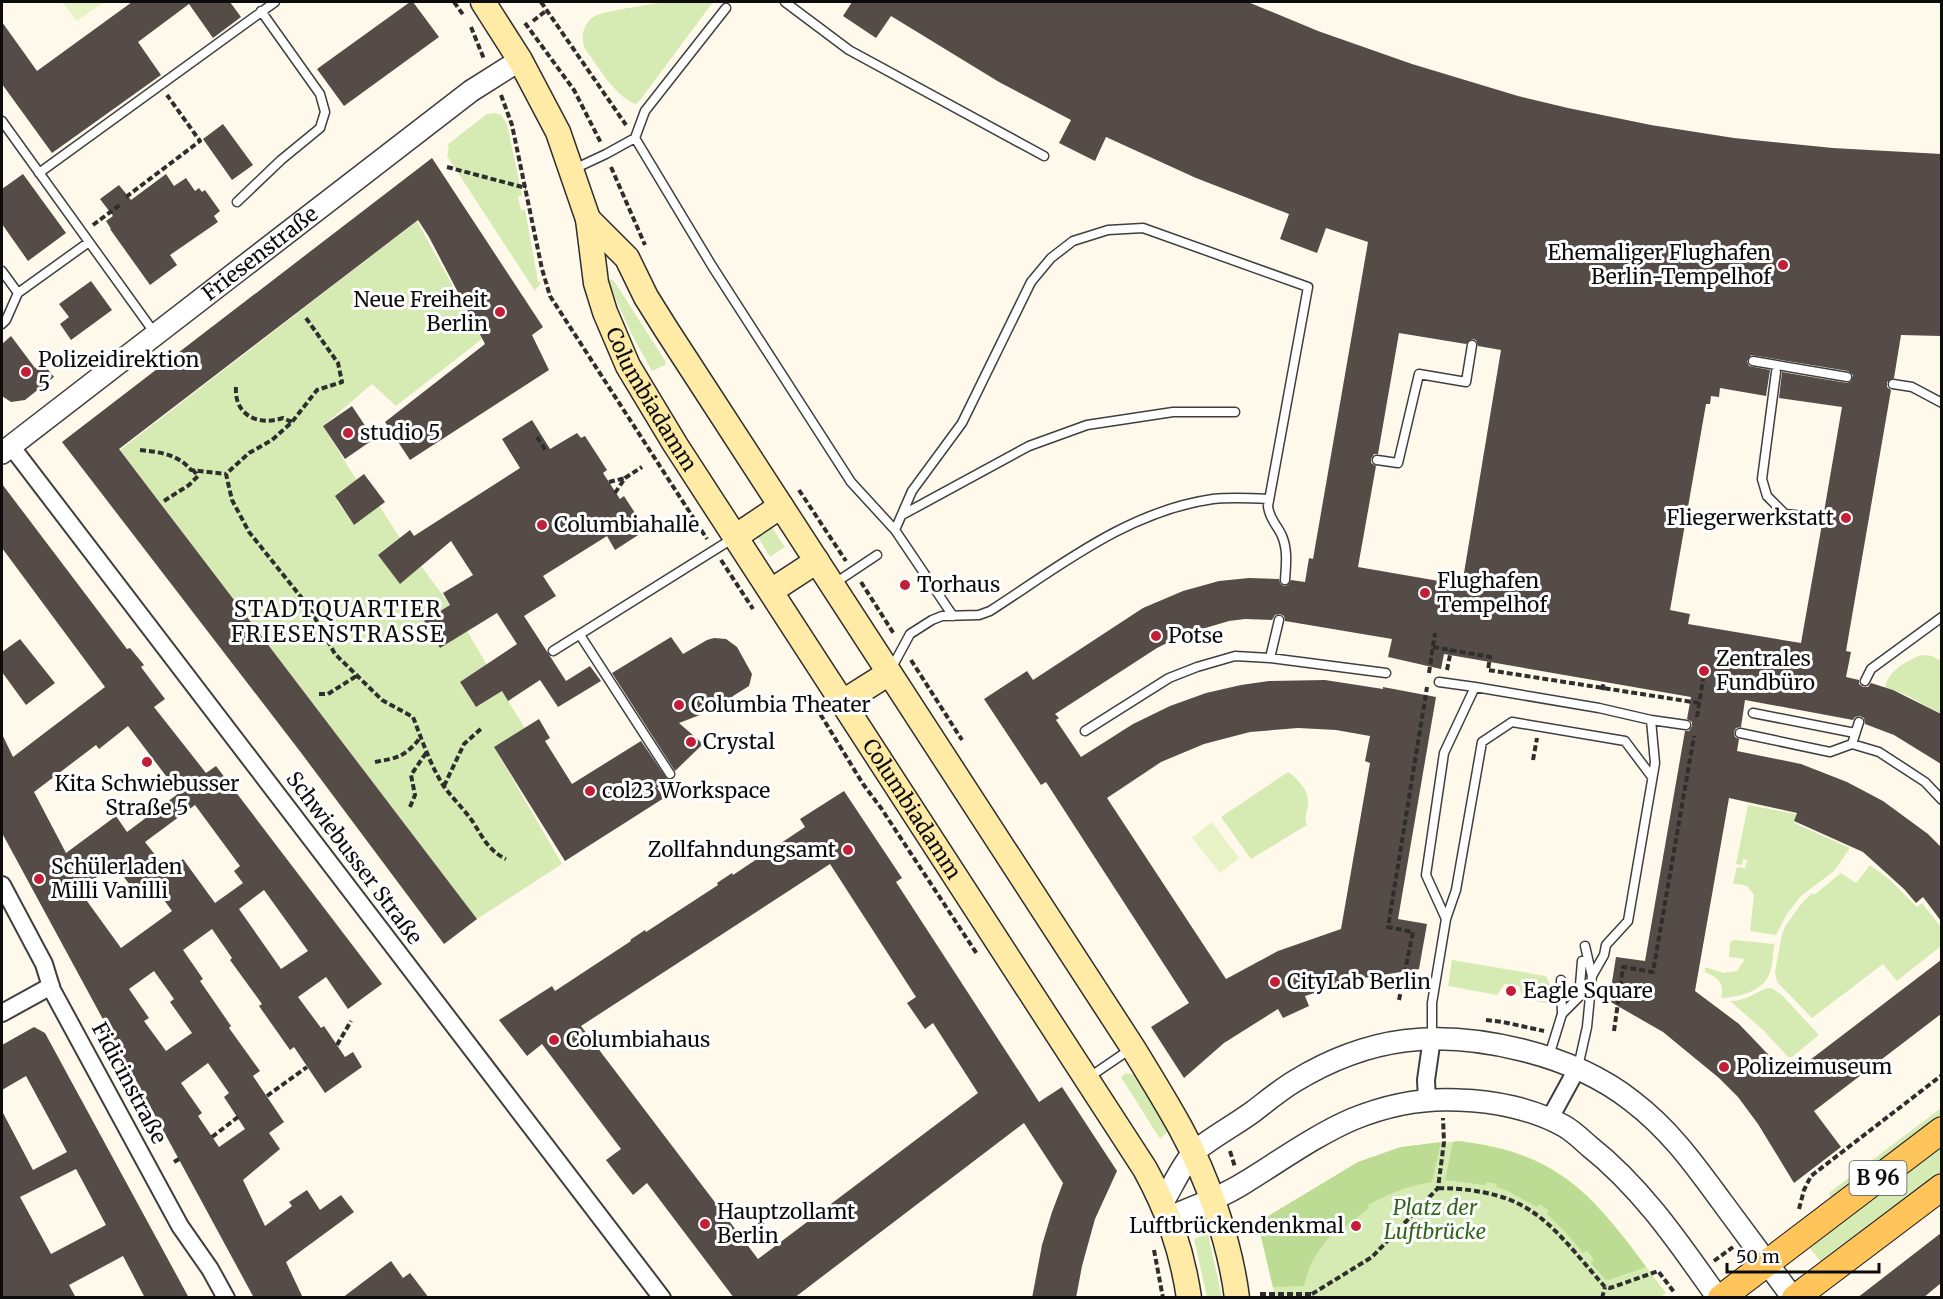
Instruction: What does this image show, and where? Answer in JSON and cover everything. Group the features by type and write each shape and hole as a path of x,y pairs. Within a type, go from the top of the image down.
{"main road":[{"name":"Columbiadamm","path":"483,2 520,60 558,132 588,219 597,283 616,340 628,366 735,537 1088,1078 1145,1169 1166,1209"},
{"name":"Columbiadamm","path":"588,219 627,258 651,305 1133,1048 1193,1153"},
{"path":"735,537 781,506"},
{"path":"771,591 817,561"},
{"path":"843,702 889,673"},
{"name":"B 96","path":"1720,1298 1941,1130"},
{"path":"1193,1153 1226,1246 1248,1296"},
{"name":"B 96","path":"1794,1298 1941,1187"},
{"path":"1166,1209 1189,1298"}],"street":[{"name":"Friesenstraße","path":"6,450 471,92 520,60"},
{"name":"Schwiebusser Straße","path":"6,450 427,991 662,1298"},
{"name":"Fidicinstraße","path":"2,885 44,964 51,986 180,1226 210,1269 226,1298"},
{"path":"2,1012 51,986"},
{"path":"1432,1038 1426,1080 1435,1099"},
{"path":"1166,1209 1193,1153 1310,1072 1371,1047 1432,1038 1462,1039 1549,1057 1578,1067 1615,1088 1647,1113 1683,1148 1794,1298"},
{"path":"1549,1120 1578,1067"},
{"path":"1166,1209 1211,1200 1242,1184 1317,1138 1353,1119 1385,1107 1435,1099 1483,1100 1517,1108 1565,1127 1610,1162 1670,1230 1720,1298"}],"lane":[{"path":"39,173 274,2"},
{"path":"785,2 849,50 1044,156"},
{"path":"572,170 635,138 645,111 726,8"},
{"path":"237,202 281,160 320,129 326,112 320,94 261,11"},
{"path":"2,121 156,335"},
{"path":"635,138 712,266 851,482 895,530 953,616"},
{"path":"895,530 912,491 962,423 1031,282 1051,258 1073,241 1108,230 1143,228 1308,287 1268,499 1268,513 1284,539 1287,555 1286,580"},
{"path":"2,324 18,293 88,242"},
{"path":"2,271 18,293"},
{"path":"1377,460 1398,463 1419,374 1466,382 1472,345"},
{"path":"1753,361 1847,377"},
{"path":"1776,372 1762,478 1767,496 1785,514 1823,518"},
{"path":"1893,384 1912,387 1941,403"},
{"path":"902,515 1029,446 1087,425 1173,412 1235,412"},
{"path":"889,673 910,634 932,620 942,616 979,615 990,611 1099,540 1135,522 1168,510 1214,499 1268,499"},
{"path":"553,651 735,537"},
{"path":"832,585 877,555"},
{"path":"1865,681 1871,669 1941,617"},
{"path":"1270,658 1279,620"},
{"path":"580,635 670,774"},
{"path":"1085,731 1155,687 1197,667 1235,656 1270,658 1386,673"},
{"path":"1439,682 1554,700 1691,726"},
{"path":"1446,919 1426,875 1444,753 1475,687"},
{"path":"1753,713 1855,733"},
{"path":"1592,976 1604,955 1606,945 1628,921 1655,763 1651,720"},
{"path":"1432,1038 1432,1003 1446,919 1456,890 1482,742 1512,722 1625,741 1652,777"},
{"path":"1852,744 1859,722"},
{"path":"1740,734 1830,752 1852,744 1879,752 1925,782 1941,800"},
{"path":"1578,1067 1587,1027 1592,976 1585,946"},
{"path":"1562,1014 1579,997 1582,960"},
{"path":"1549,1057 1562,1014 1561,980"},
{"path":"1088,1078 1133,1048"}],"path":[{"path":"454,2 469,23 480,50"},
{"path":"541,2 635,138"},
{"path":"533,21 547,10"},
{"path":"522,19 574,90 606,154 650,255"},
{"path":"126,197 200,141 160,85"},
{"path":"506,104 513,125 542,269 550,296 754,610"},
{"path":"447,167 526,188"},
{"path":"82,233 121,204"},
{"path":"193,470 226,474 249,453 272,440 292,422 317,390 342,382 338,363 306,318"},
{"path":"236,387 236,396 243,412 255,419 270,422 283,418 292,422"},
{"path":"537,437 546,451"},
{"path":"140,450 157,452 184,461 198,476 189,485 164,501"},
{"path":"615,493 626,478 642,467"},
{"path":"226,474 231,500 249,532 309,606 335,654 382,700 413,717 426,753 444,786 473,822 486,844 495,854 506,859"},
{"path":"609,482 626,478"},
{"path":"794,482 941,704"},
{"path":"1399,1000 1413,932 1388,927 1435,633"},
{"path":"1433,647 1490,657 1488,670 1699,703"},
{"path":"1448,669 1450,650"},
{"path":"1546,680 1548,672"},
{"path":"319,694 328,694 358,675"},
{"path":"1696,721 1703,679"},
{"path":"1602,689 1604,682"},
{"path":"807,692 840,749"},
{"path":"1614,1031 1623,967 1653,972 1691,726"},
{"path":"444,786 464,744 483,727"},
{"path":"1533,760 1538,733"},
{"path":"375,762 397,759 412,748 421,737"},
{"path":"410,807 415,795 411,775 426,753"},
{"path":"337,1045 351,1021"},
{"path":"267,1096 307,1067"},
{"path":"1797,1214 1811,1176 1941,1075"},
{"path":"1248,1296 1312,1296 1372,1257 1438,1188 1444,1142 1435,1099"},
{"path":"212,1137 238,1117"},
{"path":"1228,1147 1237,1170"},
{"path":"174,1162 179,1159"},
{"path":"1438,1188 1463,1189 1501,1196 1518,1203 1553,1227 1605,1287 1610,1288 1658,1271 1674,1292"},
{"path":"1711,1263 1738,1243"},
{"path":"1153,1244 1163,1298"},
{"path":"1602,1298 1605,1287"}],"green space":[{"path":"62,2 104,2 77,21"},
{"path":"665,2 713,2 636,104 622,96 601,72 585,49 584,31 588,22 595,16"},
{"path":"487,114 501,115 507,124 522,195 518,197 521,210 525,210 538,281 541,283 535,291 447,156 449,148 447,145"},
{"path":"417,221 482,339 396,406 372,384 323,426 359,484 337,501 354,525 378,504 400,538 378,555 400,584 421,566 450,605 424,621 440,647 467,631 487,665 460,683 476,707 502,691 525,728 494,747 562,864 477,919 120,450"},
{"path":"610,279 614,281 666,362 665,365 652,371 632,335 608,282"},
{"path":"771,526 785,547 770,557 757,536"},
{"path":"1921,655 1932,656 1941,661 1941,714 1906,695 1885,687 1894,671"},
{"path":"1288,772 1299,782 1307,795 1307,825 1251,859 1221,817"},
{"path":"1748,805 1796,814 1794,823 1850,848 1834,871 1801,896 1787,914 1776,935 1750,931 1754,895 1747,886 1733,883 1737,867 1745,868 1747,860 1743,859 1742,865 1736,864"},
{"path":"1212,822 1239,858 1220,873 1192,838"},
{"path":"1870,865 1889,879 1917,907 1922,903 1941,927 1941,946 1897,981 1883,964 1812,1018 1777,982 1775,972 1782,934 1801,904 1812,893 1814,895 1841,873 1856,883"},
{"path":"1734,940 1774,944 1772,967 1763,984 1741,995 1723,998 1721,997 1721,984 1705,972 1705,967 1724,973 1737,971 1745,959 1729,957 1730,942"},
{"path":"1452,960 1546,976 1551,987 1552,1004 1523,999 1519,986 1505,984 1497,995 1448,986"},
{"path":"1771,988 1781,994 1819,1035 1792,1057 1788,1057 1763,1030 1730,1001 1743,999"},
{"path":"1126,1073 1136,1075 1169,1130 1160,1139 1121,1077"},
{"path":"1941,1108 1941,1115 1834,1197 1829,1196 1830,1192"},
{"name":"Platz der Luftbrücke","path":"1459,1141 1514,1152 1546,1166 1567,1179 1604,1213 1666,1293 1660,1298 1275,1297 1260,1232 1260,1221 1358,1162 1401,1147"},
{"path":"1459,1141 1522,1155 1568,1180 1607,1217 1646,1267 1609,1280 1605,1279 1591,1263 1594,1259 1587,1251 1583,1253 1547,1214 1549,1211 1540,1204 1537,1207 1496,1187 1497,1184 1487,1182 1485,1185 1445,1180 1453,1142"},
{"path":"1441,1142 1432,1182 1407,1188 1368,1205 1369,1208 1338,1232 1336,1230 1315,1256 1304,1286 1273,1287 1260,1232 1260,1221 1358,1162 1401,1147"},
{"path":"1941,1144 1941,1172 1822,1263 1808,1246"},
{"path":"1208,1234 1222,1297 1207,1297 1194,1239"}],"building":[{"path":"132,2 230,2 241,17 213,38 189,4 138,42 161,75 52,153 2,84 2,22 37,71"},
{"path":"413,2 439,37 344,106 317,69"},
{"name":"Flughafen Tempelhof","path":"852,2 1248,2 1318,31 1412,64 1518,96 1568,108 1651,125 1734,138 1833,148 1941,154 1941,336 1901,335 1894,378 1887,382 1887,387 1891,390 1846,651 1851,652 1846,677 1859,680 1859,684 1863,687 1868,687 1871,683 1893,690 1941,714 1941,764 1894,735 1865,724 1864,718 1860,716 1853,720 1745,700 1741,727 1736,728 1734,732 1735,737 1739,739 1737,751 1801,764 1847,782 1883,801 1928,834 1941,847 1941,921 1923,897 1916,903 1863,852 1794,821 1797,813 1729,798 1695,991 1739,1024 1789,1076 1941,960 1941,1014 1814,1111 1841,1147 1794,1183 1758,1124 1738,1097 1719,1078 1663,1032 1609,1001 1616,957 1645,961 1685,731 1689,731 1692,726 1692,722 1687,719 1691,697 1444,654 1441,669 1388,657 1392,639 1285,621 1284,616 1280,614 1275,615 1272,620 1229,621 1185,634 1157,648 1055,714 1059,718 1056,720 1081,757 1133,724 1170,706 1206,693 1241,685 1269,681 1325,680 1383,689 1383,687 1436,697 1398,919 1427,924 1419,969 1358,979 1305,996 1309,1006 1283,1018 1278,1009 1224,1043 1184,1078 1151,1027 1189,1003 1046,782 1041,785 984,699 1027,671 1033,680 1143,608 1183,591 1219,581 1249,578 1279,579 1284,586 1288,585 1291,580 1305,582 1309,558 1313,559 1368,242 1326,228 1317,253 1280,239 1289,214 1196,178 1106,137 1095,161 1059,143 1071,120 999,82 891,16 876,38 843,16","holes":["1399,333 1466,344 1472,339 1476,340 1478,346 1501,350 1462,585 1358,567 1376,466 1371,463 1371,459 1374,454 1378,454","1751,355 1848,371 1853,375 1851,381 1847,383 1782,372 1779,398 1842,407 1824,512 1829,515 1829,519 1826,524 1822,524 1801,643 1688,624 1690,614 1670,610 1706,404 1710,404 1711,396 1719,397 1720,388 1766,396 1770,370 1749,366 1747,361","1298,728 1336,730 1370,736 1365,761 1370,763 1341,929 1278,951 1226,979 1107,798 1161,762 1204,744 1250,732"]},
{"path":"223,124 253,165 232,180 203,139"},
{"path":"432,158 543,327 532,335 549,370 410,460 385,422 485,344 418,220 119,449 477,919 444,944 302,754 62,442"},
{"path":"23,174 66,233 28,261 2,224 2,189"},
{"path":"166,174 174,186 186,178 195,191 199,188 202,192 205,190 220,211 214,216 218,222 170,255 177,265 150,285 110,229 106,221 113,216 100,199 119,185 131,200"},
{"path":"91,281 112,310 71,340 60,324 69,317 59,304"},
{"name":"Polizeidirektion 5","path":"11,336 35,368 42,362 54,377 25,400 11,402 2,396 2,344"},
{"name":"studio 5","path":"352,406 374,439 345,459 323,426"},
{"name":"Columbiahalle","path":"532,420 550,449 577,433 581,438 585,436 607,470 603,473 620,499 624,496 646,530 615,550 607,536 543,576 556,596 524,616 566,681 590,666 601,681 558,707 540,680 508,701 502,691 476,707 460,682 517,644 497,613 440,648 424,621 450,605 443,593 473,575 451,541 400,584 378,555 410,530 414,536 520,468 502,439"},
{"path":"364,474 385,502 354,525 335,496"},
{"path":"2,484 127,649 130,648 144,665 141,667 165,699 154,707 206,773 216,766 382,984 348,1009 326,977 298,997 321,1028 324,1026 345,1057 353,1052 362,1067 325,1093 294,1047 290,1050 259,1006 262,1004 230,960 232,958 212,929 183,950 203,979 200,981 231,1026 229,1028 260,1071 253,1076 284,1122 269,1133 280,1149 243,1180 265,1226 292,1206 289,1202 307,1190 320,1210 341,1195 354,1212 286,1262 303,1298 254,1298 2,833 2,734 13,757 105,687 2,548","holes":["128,726 179,793 127,832 116,816 66,853 34,792 96,745 99,749","195,805 240,866 234,871 243,883 215,903 183,859 167,870 145,842","115,864 136,894 151,882 172,911 121,948 79,890","264,890 308,951 281,969 239,909","154,971 174,999 170,1002 192,1033 166,1051 144,1021 149,1018 129,989","208,1063 229,1093 224,1097 245,1129 219,1147 198,1116 202,1113 181,1083"]},
{"name":"Columbia Theater","path":"671,637 683,654 707,640 726,639 737,647 752,674 749,686 733,696 731,703 679,723 703,744 675,771 612,673"},
{"path":"20,639 55,683 26,705 2,672 2,652"},
{"name":"col23 Workspace","path":"539,719 550,738 545,741 572,784 641,741 667,779 657,788 664,798 565,861 494,747"},
{"name":"Columbiahaus","path":"844,791 902,878 896,882 1039,1102 1062,1087 1117,1171 1095,1219 1076,1298 1032,1298 1042,1245 1063,1183 1024,1123 794,1298 734,1298 647,1183 633,1195 606,1160 621,1149 542,1044 527,1056 499,1020 552,986 555,991 805,827 800,819","holes":["830,864 916,997 907,1003 925,1029 933,1023 978,1093 758,1259 581,1026"]},
{"path":"34,1027 45,1033 189,1298 145,1298 123,1256 69,1285 76,1298 2,1298 2,1111 33,1170 67,1152 26,1076 2,1090 2,1045","holes":["76,1169 106,1225 51,1254 20,1197"]},
{"path":"1941,1233 1941,1283 1923,1298 1857,1298"},
{"path":"391,1261 403,1278 410,1273 429,1298 342,1298"}],"place":[{"name":"Ehemaliger Flughafen Berlin-Tempelhof","path":"1783,265"},
{"name":"Neue Freiheit Berlin","path":"500,312"},
{"name":"Polizeidirektion 5","path":"26,372"},
{"name":"studio 5","path":"348,433"},
{"name":"Fliegerwerkstatt","path":"1846,518"},
{"name":"Columbiahalle","path":"542,525"},
{"name":"Torhaus","path":"905,585"},
{"name":"Flughafen Tempelhof","path":"1425,593"},
{"name":"Potse","path":"1156,636"},
{"name":"Zentrales Fundbüro","path":"1704,671"},
{"name":"Columbia Theater","path":"679,705"},
{"name":"Crystal","path":"691,742"},
{"name":"Kita Schwiebusser Straße 5","path":"147,762"},
{"name":"col23 Workspace","path":"590,791"},
{"name":"Zollfahndungsamt","path":"848,850"},
{"name":"Schülerladen Milli Vanilli","path":"39,879"},
{"name":"CityLab Berlin","path":"1275,982"},
{"name":"Eagle Square","path":"1511,991"},
{"name":"Columbiahaus","path":"554,1040"},
{"name":"Polizeimuseum","path":"1724,1067"},
{"name":"Hauptzollamt Berlin","path":"705,1224"},
{"name":"Luftbrückendenkmal","path":"1356,1226"}],"district":[{"name":"STADTQUARTIER FRIESENSTRASSE","path":"338,622"}]}
